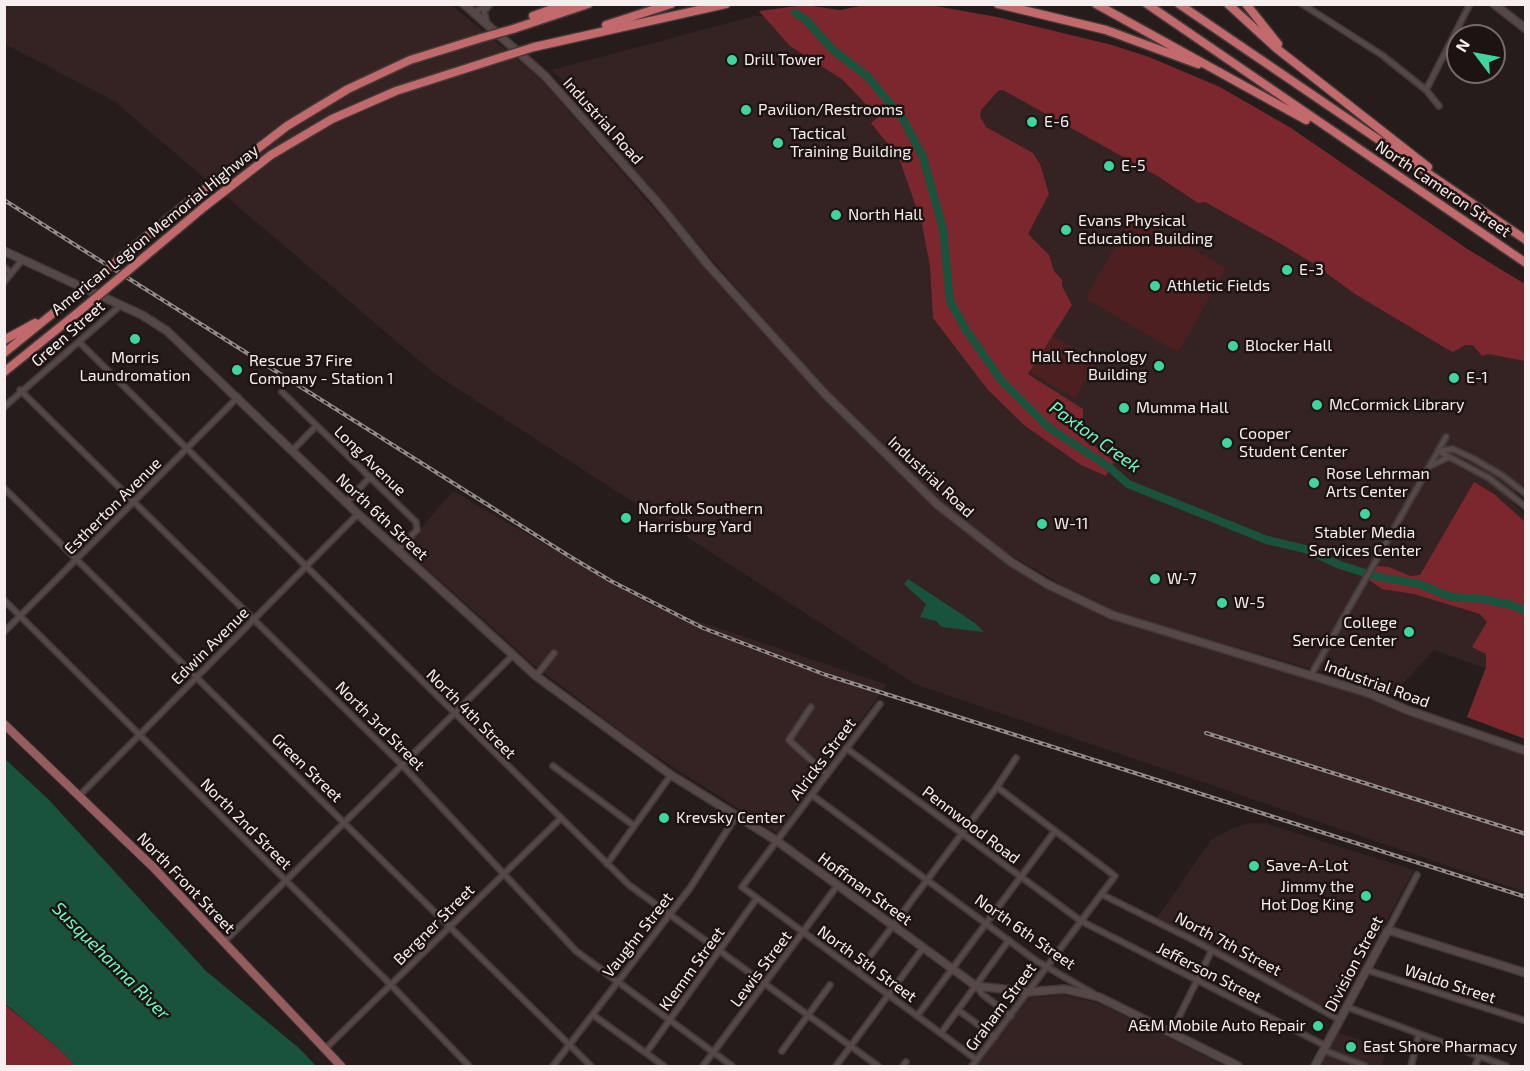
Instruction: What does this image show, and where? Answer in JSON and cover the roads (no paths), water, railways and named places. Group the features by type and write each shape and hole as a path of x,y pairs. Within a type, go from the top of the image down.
{"highway":[{"path":"511,27 566,4"},
{"path":"511,27 588,4"},
{"name":"American Legion Memorial Highway","path":"4,374 204,207 271,155 332,119 396,91 672,4"},
{"path":"534,47 726,4"},
{"path":"998,4 1106,30 1233,79"},
{"path":"1096,4 1343,141"},
{"path":"1147,4 1343,141"},
{"path":"1179,4 1470,201"},
{"path":"1228,4 1302,68 1470,201"},
{"path":"1246,4 1302,68"},
{"name":"American Legion Memorial Highway","path":"4,353 192,199 287,126 348,89 410,60 511,27"},
{"name":"North Cameron Street","path":"1343,141 1526,263"},
{"name":"North Cameron Street","path":"1470,201 1526,240"},
{"path":"4,340 66,303"}],"main road":[{"path":"4,718 71,786"},
{"name":"North Front Street","path":"4,724 80,795 341,1066"}],"street":[{"name":"Industrial Road","path":"464,4 545,76 657,202 709,266 825,394 938,505 970,532 1047,584 1112,615 1311,675 1526,751"},
{"path":"473,13 490,4"},
{"path":"488,26 484,12 490,4"},
{"path":"1302,4 1382,55 1426,90 1439,106"},
{"path":"1426,90 1470,4"},
{"path":"1494,4 1526,29"},
{"name":"North 6th Street","path":"4,250 120,305 167,331 357,514 512,656 671,775 737,815"},
{"path":"4,282 23,259"},
{"path":"4,267 11,273"},
{"name":"Green Street","path":"4,407 20,390 120,305"},
{"name":"North 4th Street","path":"79,342 629,885 878,1066"},
{"name":"North 3rd Street","path":"20,390 255,617 402,765 576,951 732,1066"},
{"name":"Long Avenue","path":"282,392 417,524 417,530 397,550"},
{"name":"Estherton Avenue","path":"4,632 238,397"},
{"path":"292,451 316,426"},
{"path":"1311,675 1446,437 1453,449 1494,470 1526,494"},
{"path":"1438,451 1453,449"},
{"path":"1438,451 1489,478 1526,507"},
{"path":"1428,468 1440,459 1449,457"},
{"path":"346,503 370,477"},
{"name":"Green Street","path":"4,488 591,1066"},
{"name":"Edwin Avenue","path":"80,795 357,514"},
{"name":"North 2nd Street","path":"4,600 391,985 469,1066"},
{"path":"537,676 554,652"},
{"path":"224,942 512,656"},
{"name":"Alricks Street","path":"742,887 879,704"},
{"path":"811,707 789,740 826,775"},
{"name":"Pennwood Road","path":"846,748 1081,921"},
{"path":"858,972 997,787 1016,758"},
{"path":"553,766 633,825"},
{"path":"607,864 671,775"},
{"path":"917,1016 1055,831 997,787"},
{"name":"North 6th Street","path":"812,795 1047,967 1099,997 1238,1066"},
{"name":"Hoffman Street","path":"737,815 777,841 976,986 982,994 1011,1016"},
{"name":"Vaughn Street","path":"553,1066 670,914 737,815"},
{"name":"Bergner Street","path":"325,1049 503,872 561,818"},
{"name":"Graham Street","path":"972,1066 1115,876 1055,831"},
{"name":"Division Street","path":"1315,1066 1417,875"},
{"name":"Lewis Street","path":"703,1066 837,886"},
{"name":"North 5th Street","path":"742,887 976,1060"},
{"name":"North 7th Street","path":"1101,894 1212,950 1340,1020"},
{"name":"Klemm Street","path":"646,1053 758,898"},
{"name":"Jefferson Street","path":"1081,921 1325,1048 1365,1066"},
{"path":"1388,930 1526,973"},
{"path":"941,1033 1009,940"},
{"path":"836,1066 923,948"},
{"path":"1171,1033 1212,950"},
{"name":"Waldo Street","path":"1367,970 1526,1021"},
{"path":"782,1051 830,985"},
{"name":"Hoffman Street","path":"976,986 1029,992 1064,989 1099,997"},
{"path":"1347,1006 1506,1066"},
{"path":"958,1010 995,1037"},
{"path":"592,1015 664,1066"},
{"path":"1411,1066 1419,1034"},
{"path":"1475,1066 1479,1057"}],"water":[{"path":"908,579 975,623 984,632 942,627 936,621 920,617 926,604 904,584"},
{"name":"Susquehanna River","path":"5,759 48,799 206,971 300,1049 316,1066 76,1066 57,1047 5,1004"}],"waterway":[{"name":"Paxton Creek","path":"795,13 806,20 833,50 867,76 903,119 923,157 943,229 950,301 966,330 1001,380 1048,427 1109,467 1128,484 1267,540 1305,549 1340,565 1375,576 1419,584 1451,597 1483,599 1526,611"}],"railway":[{"path":"4,200 569,556 611,581 703,628 826,675 1526,897"},
{"path":"1206,733 1526,834"}],"place":[{"name":"Drill Tower","path":"732,60"},
{"name":"Pavilion/Restrooms","path":"746,110"},
{"name":"E-6","path":"1032,122"},
{"name":"Tactical Training Building","path":"778,143"},
{"name":"E-5","path":"1109,166"},
{"name":"North Hall","path":"836,215"},
{"name":"Evans Physical Education Building","path":"1066,230"},
{"name":"E-3","path":"1287,270"},
{"name":"Athletic Fields","path":"1155,286"},
{"name":"Morris Laundromation","path":"135,339"},
{"name":"Blocker Hall","path":"1233,346"},
{"name":"Hall Technology Building","path":"1159,366"},
{"name":"Rescue 37 Fire Company - Station 1","path":"237,370"},
{"name":"E-1","path":"1454,378"},
{"name":"McCormick Library","path":"1317,405"},
{"name":"Mumma Hall","path":"1124,408"},
{"name":"Cooper Student Center","path":"1227,443"},
{"name":"Rose Lehrman Arts Center","path":"1314,483"},
{"name":"Stabler Media Services Center","path":"1365,514"},
{"name":"Norfolk Southern Harrisburg Yard","path":"626,518"},
{"name":"W-11","path":"1042,524"},
{"name":"W-7","path":"1155,579"},
{"name":"W-5","path":"1222,603"},
{"name":"College Service Center","path":"1409,632"},
{"name":"Krevsky Center","path":"664,818"},
{"name":"Save-A-Lot","path":"1254,866"},
{"name":"Jimmy the Hot Dog King","path":"1366,896"},
{"name":"A&M Mobile Auto Repair","path":"1318,1026"},
{"name":"East Shore Pharmacy","path":"1351,1047"}]}
